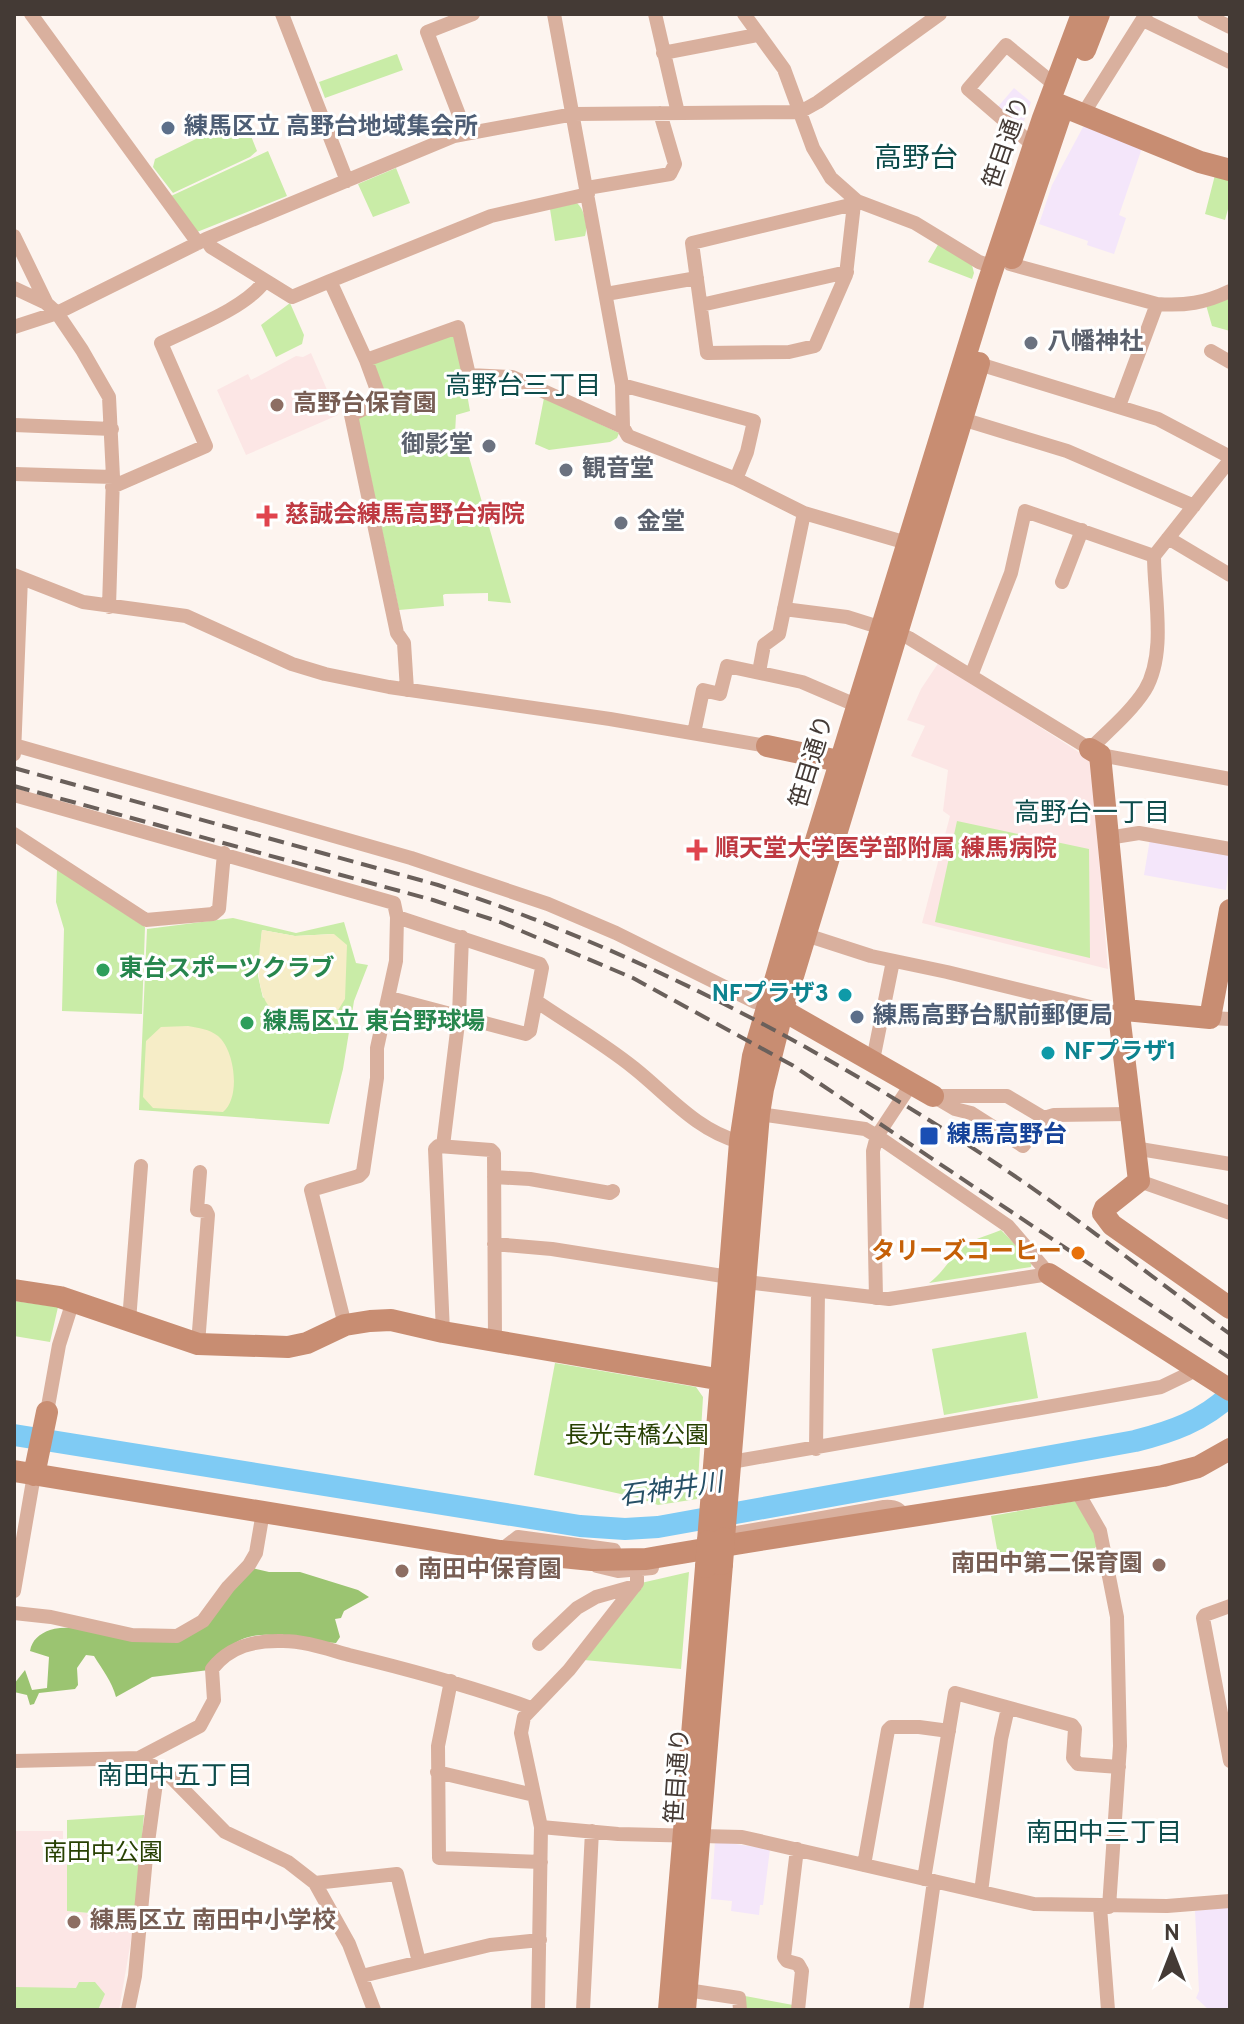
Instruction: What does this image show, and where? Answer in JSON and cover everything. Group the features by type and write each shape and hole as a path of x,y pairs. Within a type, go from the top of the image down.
{"main road":[{"name":"笹目通り","path":"686,2000 693,1835 738,1279 775,1005 806,935 849,764 858,706 890,630 907,543 1002,266 1063,102 1082,16"},
{"name":"笹目通り","path":"738,1279 740,1142 749,1078 775,1005 890,630 979,364 1034,146 1063,102"},
{"path":"1063,102 1200,162 1230,170"},
{"path":"767,746 849,764"},
{"path":"1095,752 1108,838 1130,1114 1139,1181 1105,1208 1103,1213 1230,1308"},
{"path":"1122,1012 1220,1018 1230,910"},
{"path":"775,1005 933,1096"},
{"path":"1049,1274 1222,1385"},
{"path":"14,1290 73,1301 198,1344 288,1347 307,1343 345,1325 391,1320 443,1332 729,1382"},
{"name":"笹目通り","path":"720,1494 731,1462 729,1382"},
{"path":"47,1412 29,1468 263,1512 500,1551 641,1564 827,1528 906,1519 1182,1473 1230,1449"},
{"name":"笹目通り","path":"669,2010 693,1835"}],"street":[{"path":"31,14 202,241 292,297 491,216 670,174 675,164 660,113"},
{"path":"282,14 347,181"},
{"path":"466,133 427,32 473,14"},
{"path":"554,14 622,385 623,427 628,436 736,479 804,513 907,543"},
{"path":"655,14 678,113"},
{"path":"744,14 784,69 821,163 831,178 856,202 915,223 979,262 1157,304 1182,306 1206,302 1230,291"},
{"path":"14,327 202,241 466,133 574,114 800,112 940,14"},
{"path":"1204,14 1230,27"},
{"path":"1034,146 968,89 1006,45 1063,102 1144,17 1230,62"},
{"path":"663,53 757,35"},
{"path":"856,202 847,272 815,346 789,352 707,353 692,243 856,202"},
{"path":"14,236 51,308 82,350 109,397 113,482 109,607"},
{"path":"701,305 847,272"},
{"path":"606,294 697,278"},
{"path":"330,281 381,401 351,415 397,633 404,643 407,690"},
{"path":"14,474 113,482 206,446 161,343 223,313 259,290 264,282"},
{"path":"14,288 51,308"},
{"path":"1119,406 1157,304"},
{"path":"366,360 458,327 469,375 512,377 623,427"},
{"path":"1211,351 1230,362"},
{"path":"979,364 1158,419 1230,458 1154,556 1159,614 1152,673 1140,697 1095,752"},
{"path":"622,385 754,421 747,452 736,479"},
{"path":"962,419 1067,451 1194,506"},
{"path":"14,425 112,429"},
{"path":"971,676 1011,573 1025,511 1154,556"},
{"path":"759,672 764,645 779,634 804,513"},
{"path":"1062,582 1082,530"},
{"path":"1168,538 1230,575"},
{"path":"14,755 17,577 83,602 186,616 292,664 325,674 407,690 767,746"},
{"path":"784,609 847,617 890,630 1095,752 1230,779"},
{"path":"694,733 703,690 720,694 727,666 802,682 858,706"},
{"path":"14,745 458,873 579,916 755,1002 775,1005"},
{"path":"14,795 392,901 395,905 396,961 377,1048 375,1090 362,1175 311,1190 345,1325"},
{"path":"1108,838 1139,833 1230,849"},
{"path":"14,834 146,920 213,914 219,909 224,853"},
{"path":"390,998 526,1034 530,1031 542,965 397,917"},
{"path":"806,935 893,961 1122,1012"},
{"path":"443,1146 459,1015 462,937"},
{"path":"873,1060 893,961"},
{"path":"536,1001 631,1066 696,1120 724,1138 740,1142"},
{"path":"876,1298 873,1151 877,1136 912,1083"},
{"path":"933,1096 1011,1097 1044,1118"},
{"path":"933,1096 955,1109 971,1113 1023,1146 1044,1118 1054,1115 1130,1114"},
{"path":"993,1096 991,1115 994,1128"},
{"path":"759,1114 865,1129 1008,1226 1049,1274"},
{"path":"443,1332 435,1149 443,1146 492,1151 495,1341"},
{"path":"1134,1148 1230,1164"},
{"path":"129,1321 141,1166"},
{"path":"198,1344 208,1215 208,1212 197,1210 200,1172"},
{"path":"494,1177 613,1191"},
{"path":"1139,1181 1230,1213"},
{"path":"494,1244 552,1249 876,1298 902,1299 1049,1274"},
{"path":"816,1449 818,1291"},
{"path":"47,1412 59,1345 73,1301"},
{"path":"731,1462 1161,1387 1194,1368"},
{"path":"14,1591 29,1468"},
{"path":"1077,1491 1100,1531 1117,1617 1119,1767 1105,1907 1108,2010"},
{"path":"500,1551 518,1537 625,1550 894,1506 906,1519 874,1529 641,1564 635,1586 569,1670 524,1717 521,1733 541,1827 538,2010"},
{"path":"14,1613 51,1617 132,1635 177,1636 197,1627 249,1565 256,1553 263,1512"},
{"path":"539,1644 577,1608 596,1597 635,1586"},
{"path":"1230,1606 1203,1618 1230,1761"},
{"path":"14,1761 139,1758 200,1726 214,1700 212,1669 233,1650 249,1644 283,1640 410,1668 531,1708"},
{"path":"451,1681 440,1728 437,1772 439,1858 541,1862"},
{"path":"916,2010 929,1880 955,1693 1074,1727 1073,1758 1078,1764 1119,1767"},
{"path":"981,1892 1001,1739 1008,1708"},
{"path":"864,1865 888,1730 891,1727 919,1727 949,1731"},
{"path":"139,1758 169,1775 225,1832 288,1862 315,1883 349,1944 374,2010"},
{"path":"128,2010 135,1976 158,1768"},
{"path":"437,1772 534,1795"},
{"path":"541,1827 742,1837 1034,1904 1105,1907 1230,1901"},
{"path":"583,2010 592,1831"},
{"path":"797,1849 784,1957 798,1964 802,1971 798,2010"},
{"path":"315,1883 397,1874 419,1962"},
{"path":"362,1976 490,1945 540,1940"},
{"path":"686,2000 739,1998 740,2010"}],"shaded area":[{"path":"1014,88 1031,102 1021,129 996,109"},
{"path":"1090,126 1142,148 1119,215 1126,218 1114,254 1087,245 1088,241 1039,224 1052,185 1083,127"},
{"path":"311,353 338,415 246,455 217,390 248,374 251,380 296,356"},
{"path":"939,662 1091,760 1108,969 922,923 950,816 943,811 948,770 911,756 925,726 907,720 921,689"},
{"path":"1150,839 1230,855 1226,890 1144,875"},
{"name":"練馬区立 南田中小学校","path":"14,1831 63,1831 63,1839 67,1840 67,1911 135,1917 119,2010 14,2010"},
{"path":"715,1841 770,1849 759,1915 731,1911 732,1901 711,1899"},
{"path":"1230,1907 1230,2005 1226,2010 1209,2010 1196,1998 1199,1991 1195,1911"}],"green space":[{"path":"397,54 403,70 325,98 319,82"},
{"path":"243,116 257,151 173,193 153,167 155,159"},
{"path":"268,151 287,196 197,232 171,196"},
{"path":"396,168 410,203 373,217 358,184"},
{"path":"1215,175 1230,179 1230,202 1225,220 1205,214"},
{"path":"577,203 585,219 585,236 555,241 550,209"},
{"path":"939,243 972,265 972,279 928,262"},
{"path":"1230,294 1230,331 1212,326 1206,305"},
{"path":"290,303 304,335 302,344 276,357 261,325"},
{"path":"453,334 457,337 470,411 456,415 459,456 469,457 511,603 488,601 488,593 445,594 444,606 399,610 358,418 386,403 372,366 374,361"},
{"path":"544,398 619,433 617,438 610,442 549,450 535,444"},
{"path":"957,821 1089,849 1090,958 935,922"},
{"name":"東台スポーツクラブ","path":"57,869 145,927 142,1014 62,1011 64,929 56,902"},
{"name":"練馬区立 東台野球場","path":"233,918 296,933 344,922 356,963 368,965 354,1001 343,1069 329,1124 139,1110 147,929","holes":["262,930 295,936 334,934 263,998 258,976"]},
{"path":"1001,1230 1032,1261 1031,1267 929,1283 969,1243"},
{"path":"14,1301 58,1307 50,1342 14,1336"},
{"path":"1026,1332 1038,1398 944,1415 932,1349"},
{"name":"長光寺橋公園","path":"555,1363 696,1387 703,1397 697,1499 658,1505 534,1475"},
{"path":"1076,1501 1093,1528 1098,1544 1095,1548 1000,1565 991,1516"},
{"path":"252,1568 269,1572 300,1572 358,1590 369,1597 344,1611 341,1618 335,1619 340,1637 336,1643 282,1636 251,1636 223,1653 209,1670 152,1677 116,1697 94,1656 86,1655 77,1668 78,1685 75,1689 39,1693 34,1704 30,1705 27,1695 14,1692 14,1684 25,1670 32,1690 47,1688 49,1657 30,1651 34,1641 43,1633 77,1628 181,1639"},
{"path":"689,1572 681,1669 584,1660 641,1583"},
{"name":"南田中公園","path":"144,1815 135,1917 67,1911 67,1820"},
{"path":"79,1982 95,1982 105,1994 98,2010 14,2010 14,1987 76,1988"},
{"path":"745,1996 793,2005 792,2010 743,2010"}],"sand":[{"path":"262,930 295,936 334,934 347,945 345,999 332,1020 294,1020 270,1007 263,997 260,984"},
{"path":"188,1026 215,1034 228,1052 234,1085 229,1105 223,1112 153,1108 143,1097 146,1041 161,1027"}],"waterway":[{"name":"石神井川","path":"14,1435 580,1526 625,1529 658,1527 1135,1441 1186,1424 1209,1412 1230,1395"}],"railway":[{"path":"14,768 438,885 586,940 658,972 798,1043 934,1123 1058,1207 1230,1334"},
{"path":"14,786 433,900 500,922 633,978 792,1065 1230,1358"}],"place":[{"name":"練馬区立 高野台地域集会所","path":"168,128"},
{"name":"八幡神社","path":"1031,343"},
{"name":"高野台保育園","path":"277,405"},
{"name":"御影堂","path":"489,446"},
{"name":"観音堂","path":"566,470"},
{"name":"慈誠会練馬高野台病院","path":"267,516"},
{"name":"金堂","path":"621,523"},
{"name":"順天堂大学医学部附属 練馬病院","path":"697,850"},
{"name":"東台スポーツクラブ","path":"103,970"},
{"name":"NFプラザ3","path":"845,995"},
{"name":"練馬高野台駅前郵便局","path":"857,1017"},
{"name":"練馬区立 東台野球場","path":"247,1023"},
{"name":"NFプラザ1","path":"1048,1053"},
{"name":"練馬高野台","path":"929,1136"},
{"name":"タリーズコーヒー","path":"1078,1253"},
{"name":"南田中第二保育園","path":"1159,1565"},
{"name":"南田中保育園","path":"402,1571"},
{"name":"練馬区立 南田中小学校","path":"74,1922"}],"district":[{"name":"高野台","path":"916,160"},
{"name":"高野台三丁目","path":"523,387"},
{"name":"高野台一丁目","path":"1092,814"},
{"name":"南田中五丁目","path":"175,1777"},
{"name":"南田中三丁目","path":"1104,1834"}]}
